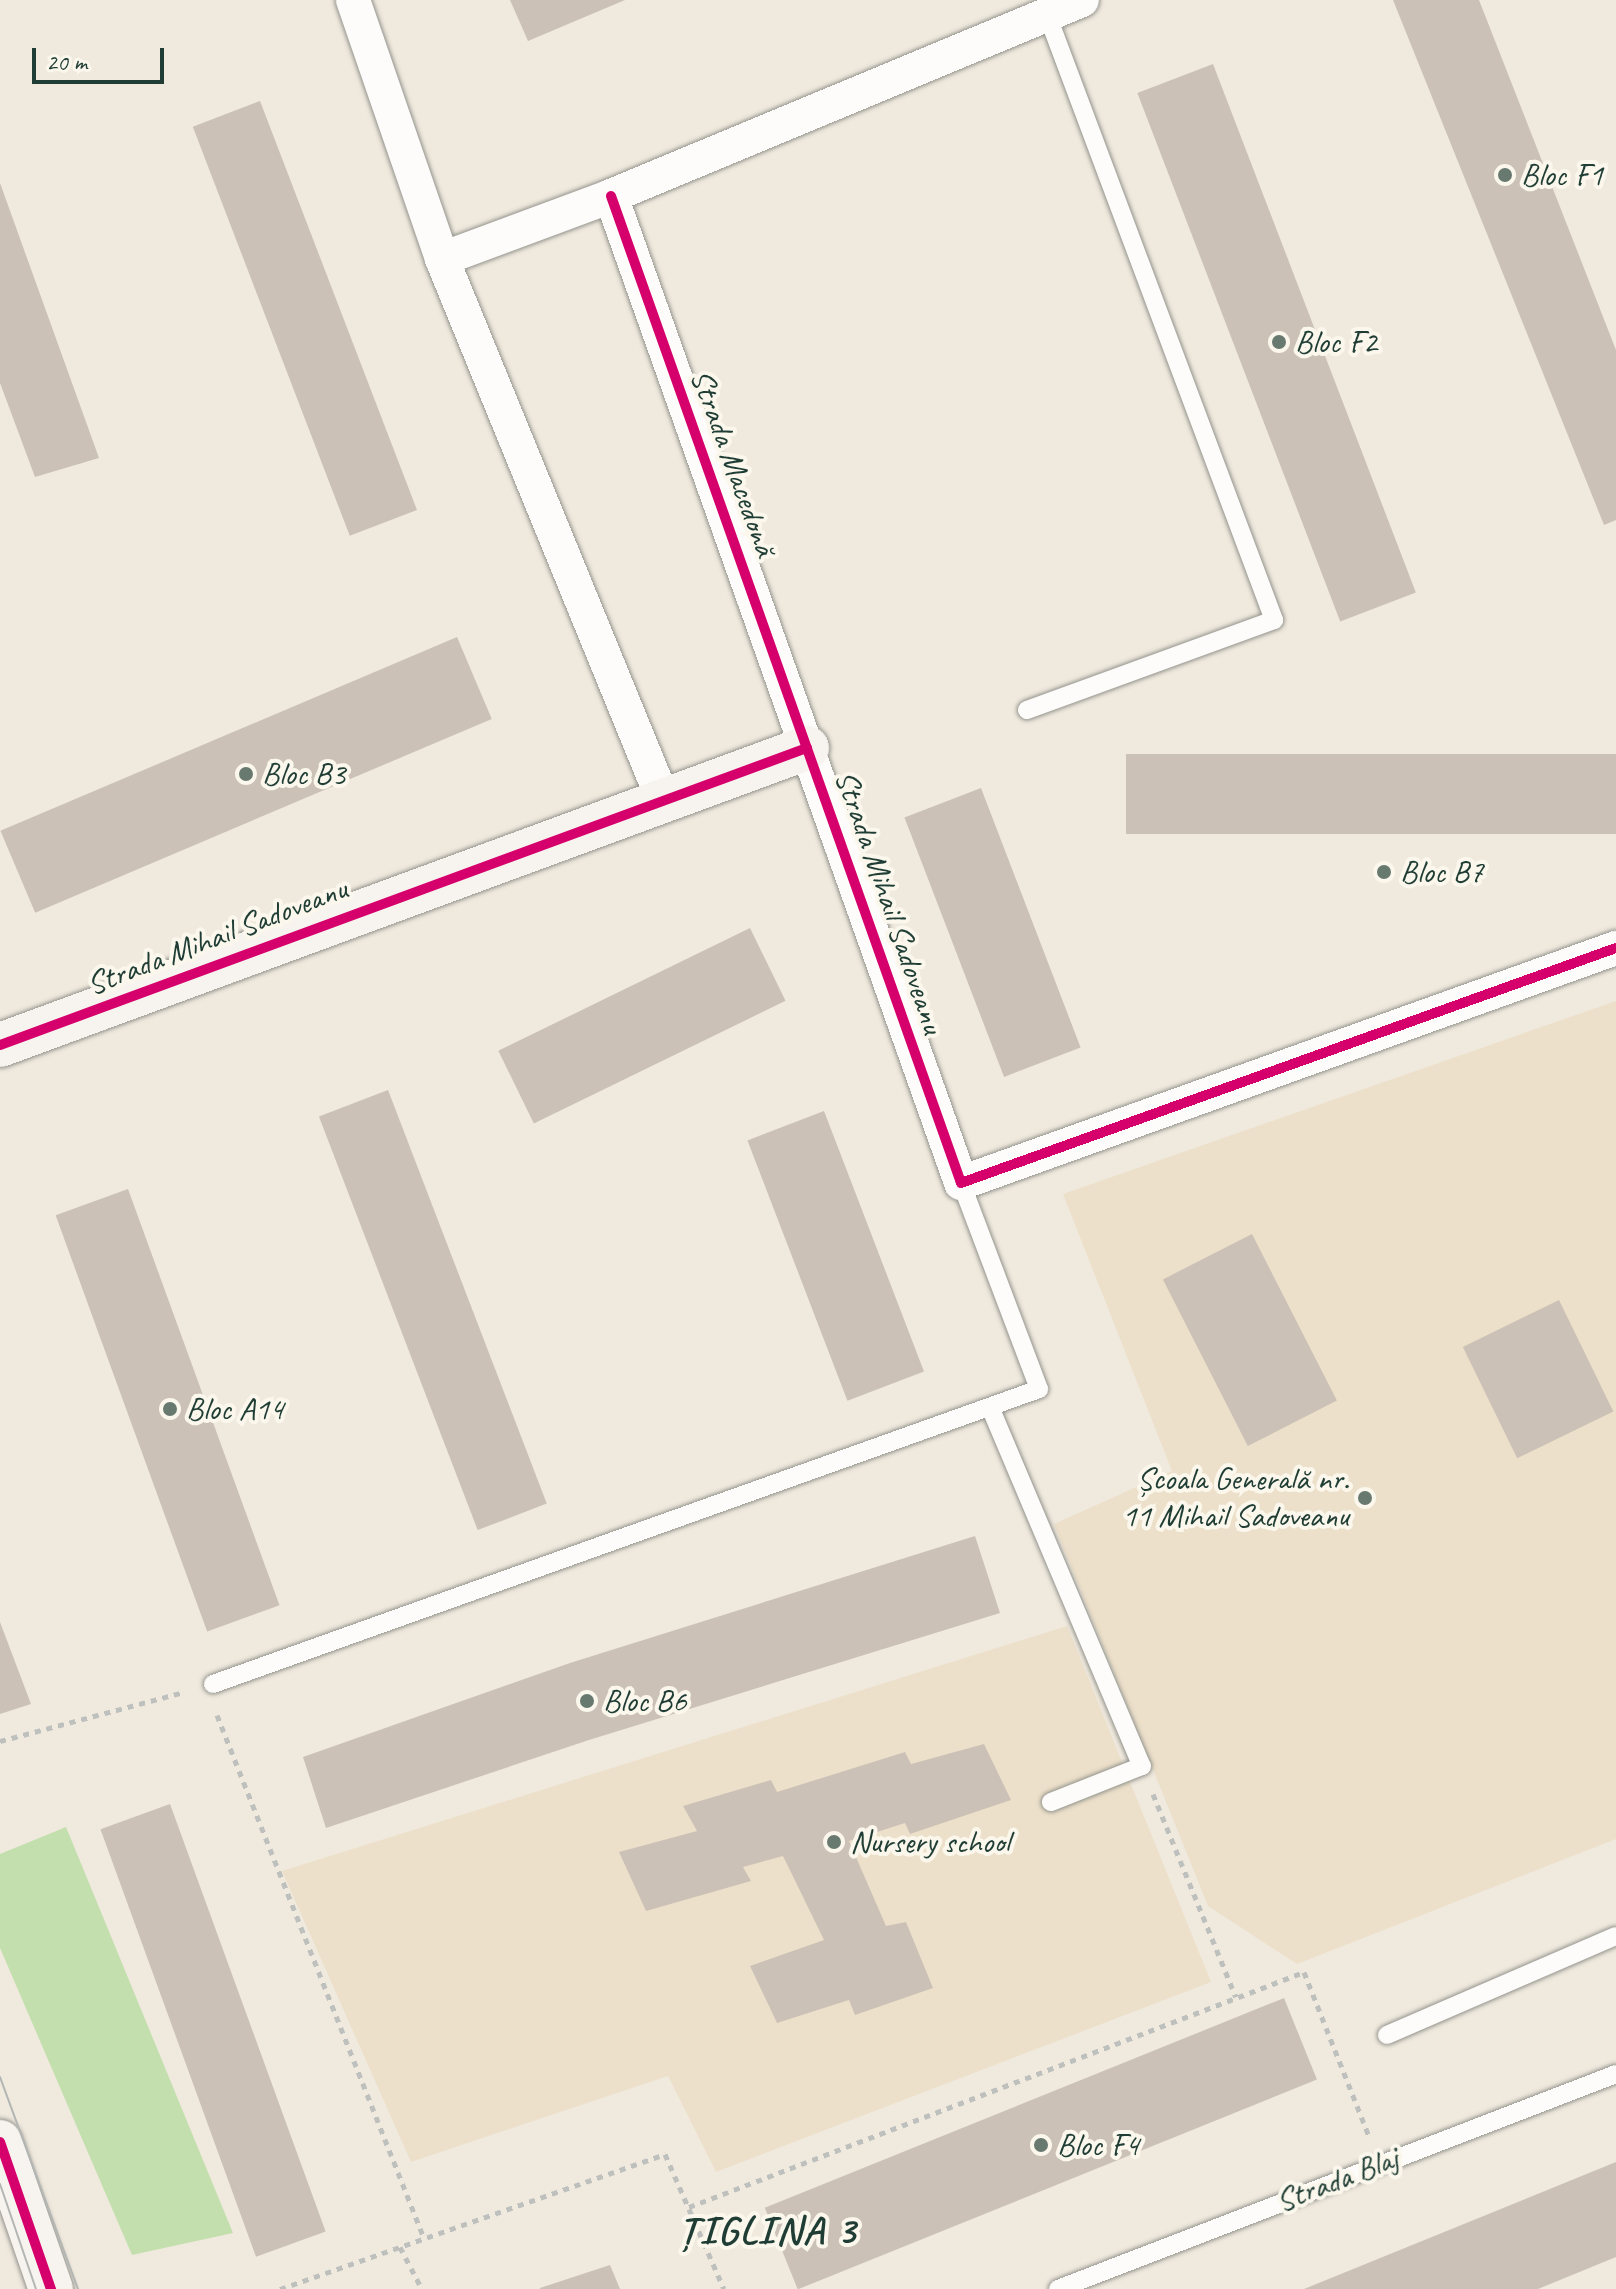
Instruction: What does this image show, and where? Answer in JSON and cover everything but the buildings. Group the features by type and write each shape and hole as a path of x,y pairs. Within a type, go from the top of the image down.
{"street":[{"path":"353,0 442,259 662,797"},
{"path":"442,259 611,196 1082,0"},
{"name":"Strada Macedonă","path":"611,196 807,748"},
{"name":"Strada Mihail Sadoveanu","path":"0,1045 662,797 807,748 961,1183"},
{"path":"961,1183 1616,948"},
{"path":"0,2142 51,2289"}],"lane":[{"path":"1027,710 1274,620 1047,14"},
{"path":"210,1685 1039,1389 961,1183"},
{"path":"990,1407 1142,1766 1051,1802"},
{"path":"1387,2035 1616,1936"},
{"name":"Strada Blaj","path":"1058,2289 1616,2074"}],"path":[{"path":"0,1741 210,1685 424,2238"},
{"path":"1142,1766 1236,1997"},
{"path":"689,2207 1304,1972 1380,2163"},
{"path":"280,2289 665,2154 724,2289"},
{"path":"400,2247 422,2289"}],"shaded area":[{"name":"Școala Generală nr. 11 Mihail Sadoveanu","path":"1616,1001 1616,1839 1297,1964 1208,1906 1054,1524 1172,1471 1063,1194"},
{"path":"1067,1626 1211,1982 716,2172 668,2076 411,2162 282,1871"}],"green space":[{"path":"66,1827 233,2233 132,2255 0,1948 0,1854"}],"tram line":[{"path":"0,2077 78,2289"},
{"path":"0,2184 36,2289"}],"cycle path":[{"path":"611,196 961,1183 1616,948"},
{"path":"0,1045 807,748"},
{"path":"0,2142 51,2289"}],"place":[{"name":"Bloc F1","path":"1505,175"},
{"name":"Bloc F2","path":"1279,342"},
{"name":"Bloc B3","path":"246,774"},
{"name":"Bloc B7","path":"1384,872"},
{"name":"Bloc A14","path":"170,1409"},
{"name":"Școala Generală nr. 11 Mihail Sadoveanu","path":"1365,1498"},
{"name":"Bloc B6","path":"587,1701"},
{"name":"Nursery school","path":"834,1842"},
{"name":"Bloc F4","path":"1041,2145"}],"district":[{"name":"ȚIGLINA 3","path":"768,2230"}]}
